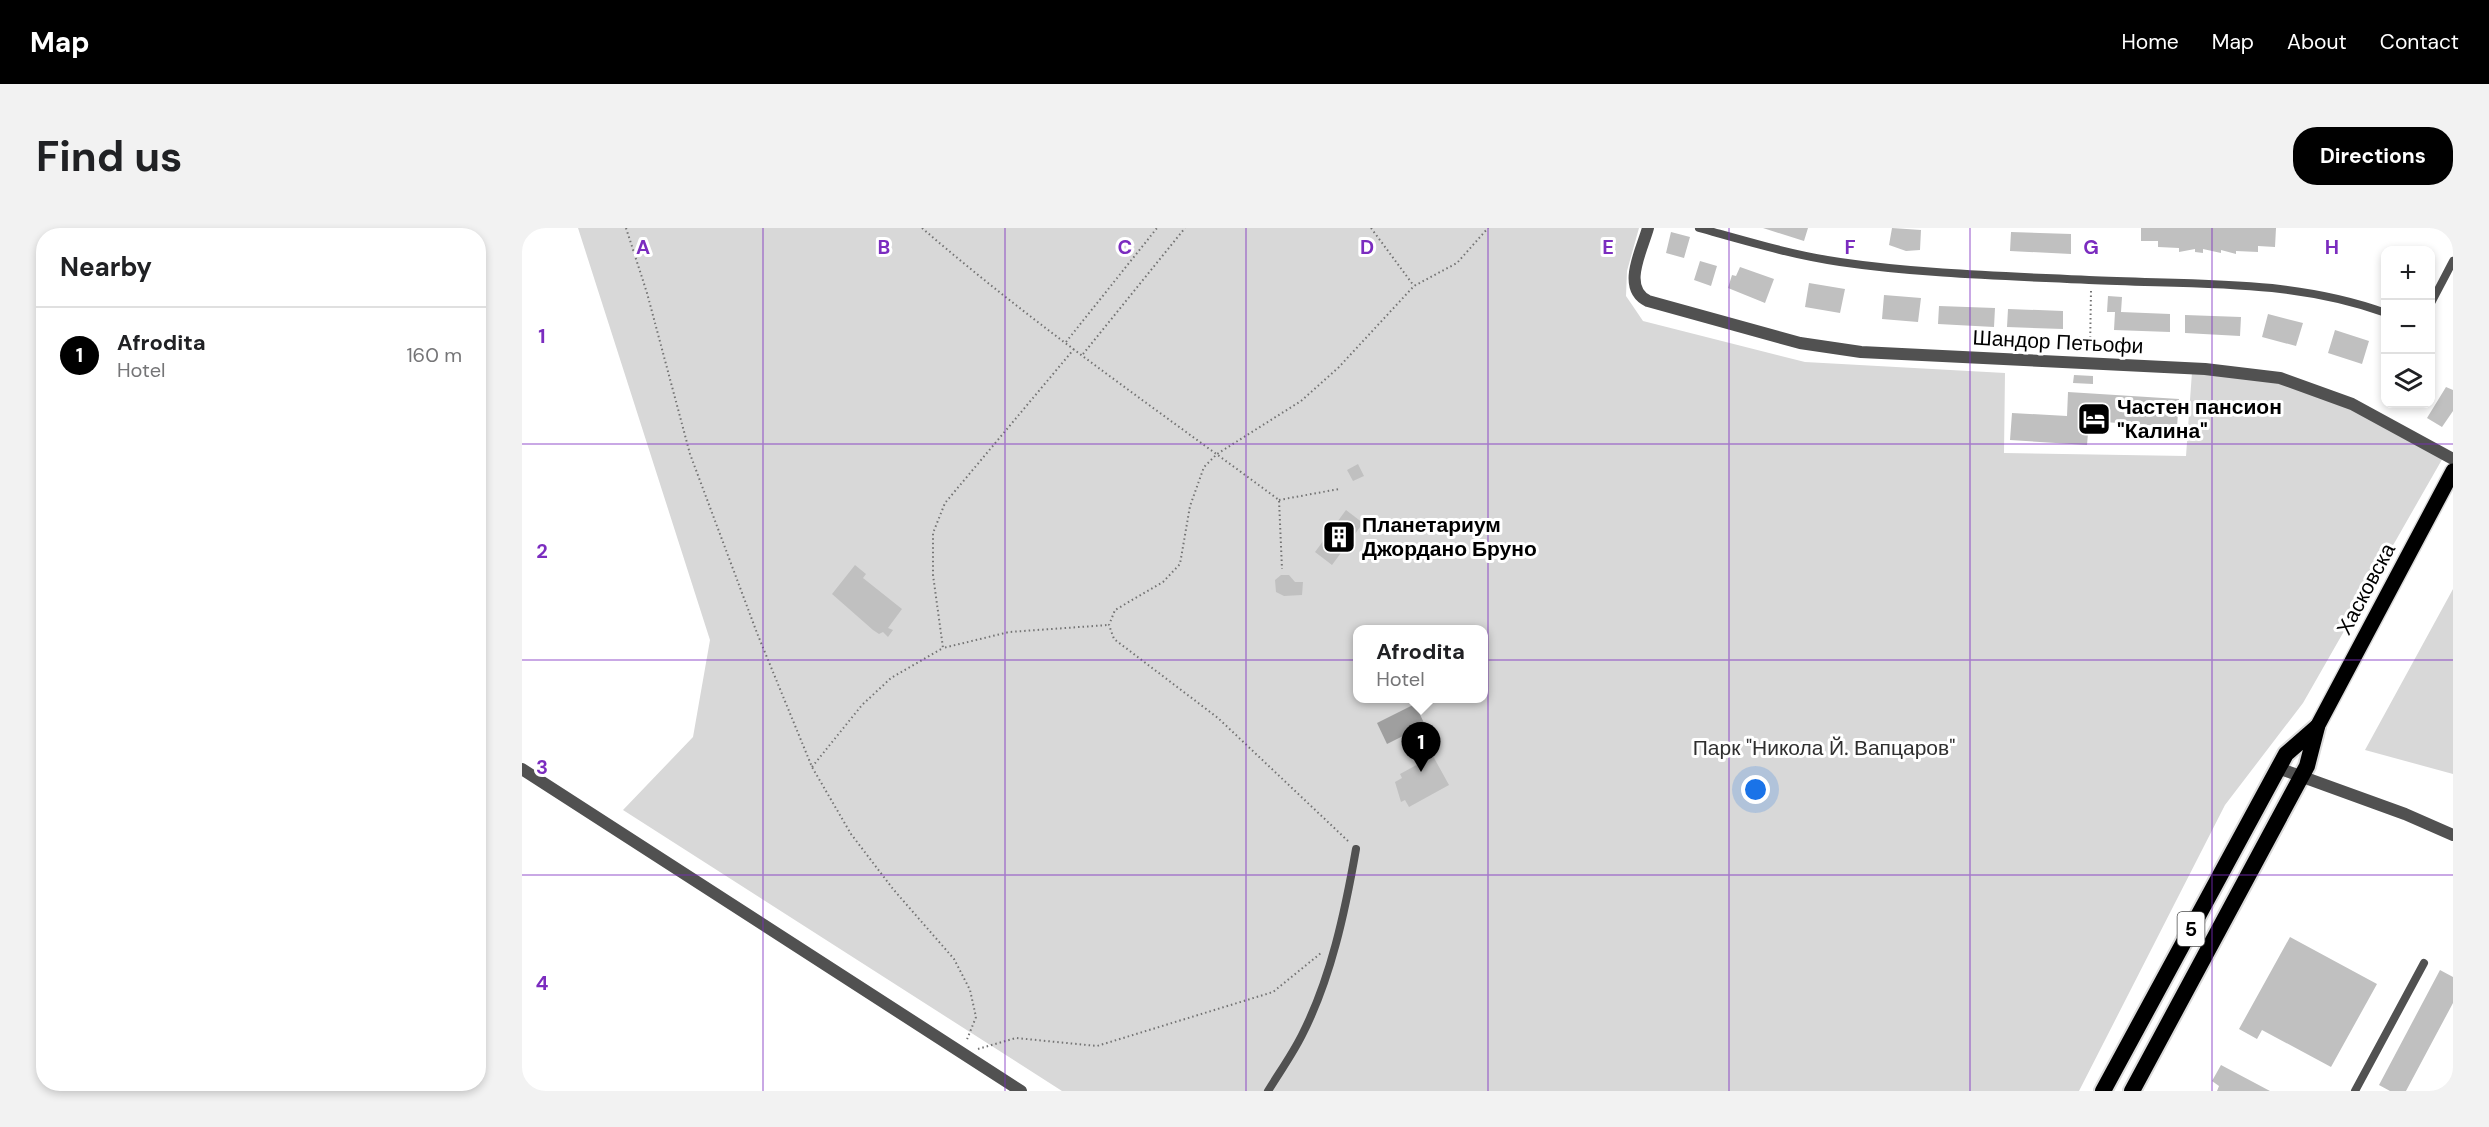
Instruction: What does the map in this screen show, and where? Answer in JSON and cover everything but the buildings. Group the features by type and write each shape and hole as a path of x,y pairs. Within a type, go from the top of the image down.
{"highway":[{"name":"5","path":"2103,1091 2286,754 2317,728"},
{"name":"5","path":"2132,1091 2307,766 2317,728"}],"main road":[{"name":"Хасковска","path":"2317,728 2453,471"}],"street":[{"name":"Шандор Петьофи","path":"1648,228 1634,276 1634,287 1640,297 1648,301 1800,343 1861,352 2246,372 2280,378 2352,404 2453,459"},
{"path":"2278,768 2405,814 2453,835"},
{"path":"522,769 1020,1091"}],"lane":[{"path":"1699,228 1789,253 1886,268 2091,280 2277,287 2316,292 2381,312"},
{"path":"2433,300 2453,261"},
{"path":"1268,1091 1302,1035 1325,981 1337,939 1356,849"},
{"path":"2355,1091 2424,963"}],"path":[{"path":"626,228 647,293 690,454 757,633 812,767 851,834 893,889 954,959 970,990 976,1017 962,1053"},
{"path":"922,228 958,260 1074,349 1279,500 1339,489"},
{"path":"1066,342 1157,228"},
{"path":"1083,355 1185,228"},
{"path":"1371,228 1414,286"},
{"path":"1356,849 1218,718 1114,639 1108,625 1115,610 1163,582 1180,564 1196,485 1204,467 1217,454 1301,401 1339,367 1414,286 1457,263 1488,228"},
{"path":"2089,363 2091,280"},
{"path":"944,648 933,574 933,533 945,503 1074,349"},
{"path":"1279,500 1282,568"},
{"path":"812,767 862,705 891,678 944,648 1009,632 1108,625"},
{"path":"962,1053 1016,1038 1097,1046 1108,1043 1273,992 1337,939"}],"green space":[{"name":"Парк \"Никола Й. Вапцаров\"","path":"578,228 1639,228 1627,271 1626,296 1643,321 1805,362 2005,373 2004,453 2186,456 2192,372 2293,384 2349,405 2444,456 2303,703 2225,805 2079,1091 1062,1091 623,810 693,737 710,640"},
{"path":"2453,589 2453,774 2365,750"}],"shaded area":[{"path":"1415,704 1425,725 1387,744 1377,723"}],"place":[{"name":"Частен пансион \"Калина\"","path":"2094,419"},
{"name":"Планетариум Джордано Бруно","path":"1339,537"},
{"name":"Afrodita","path":"1421,772"}]}
